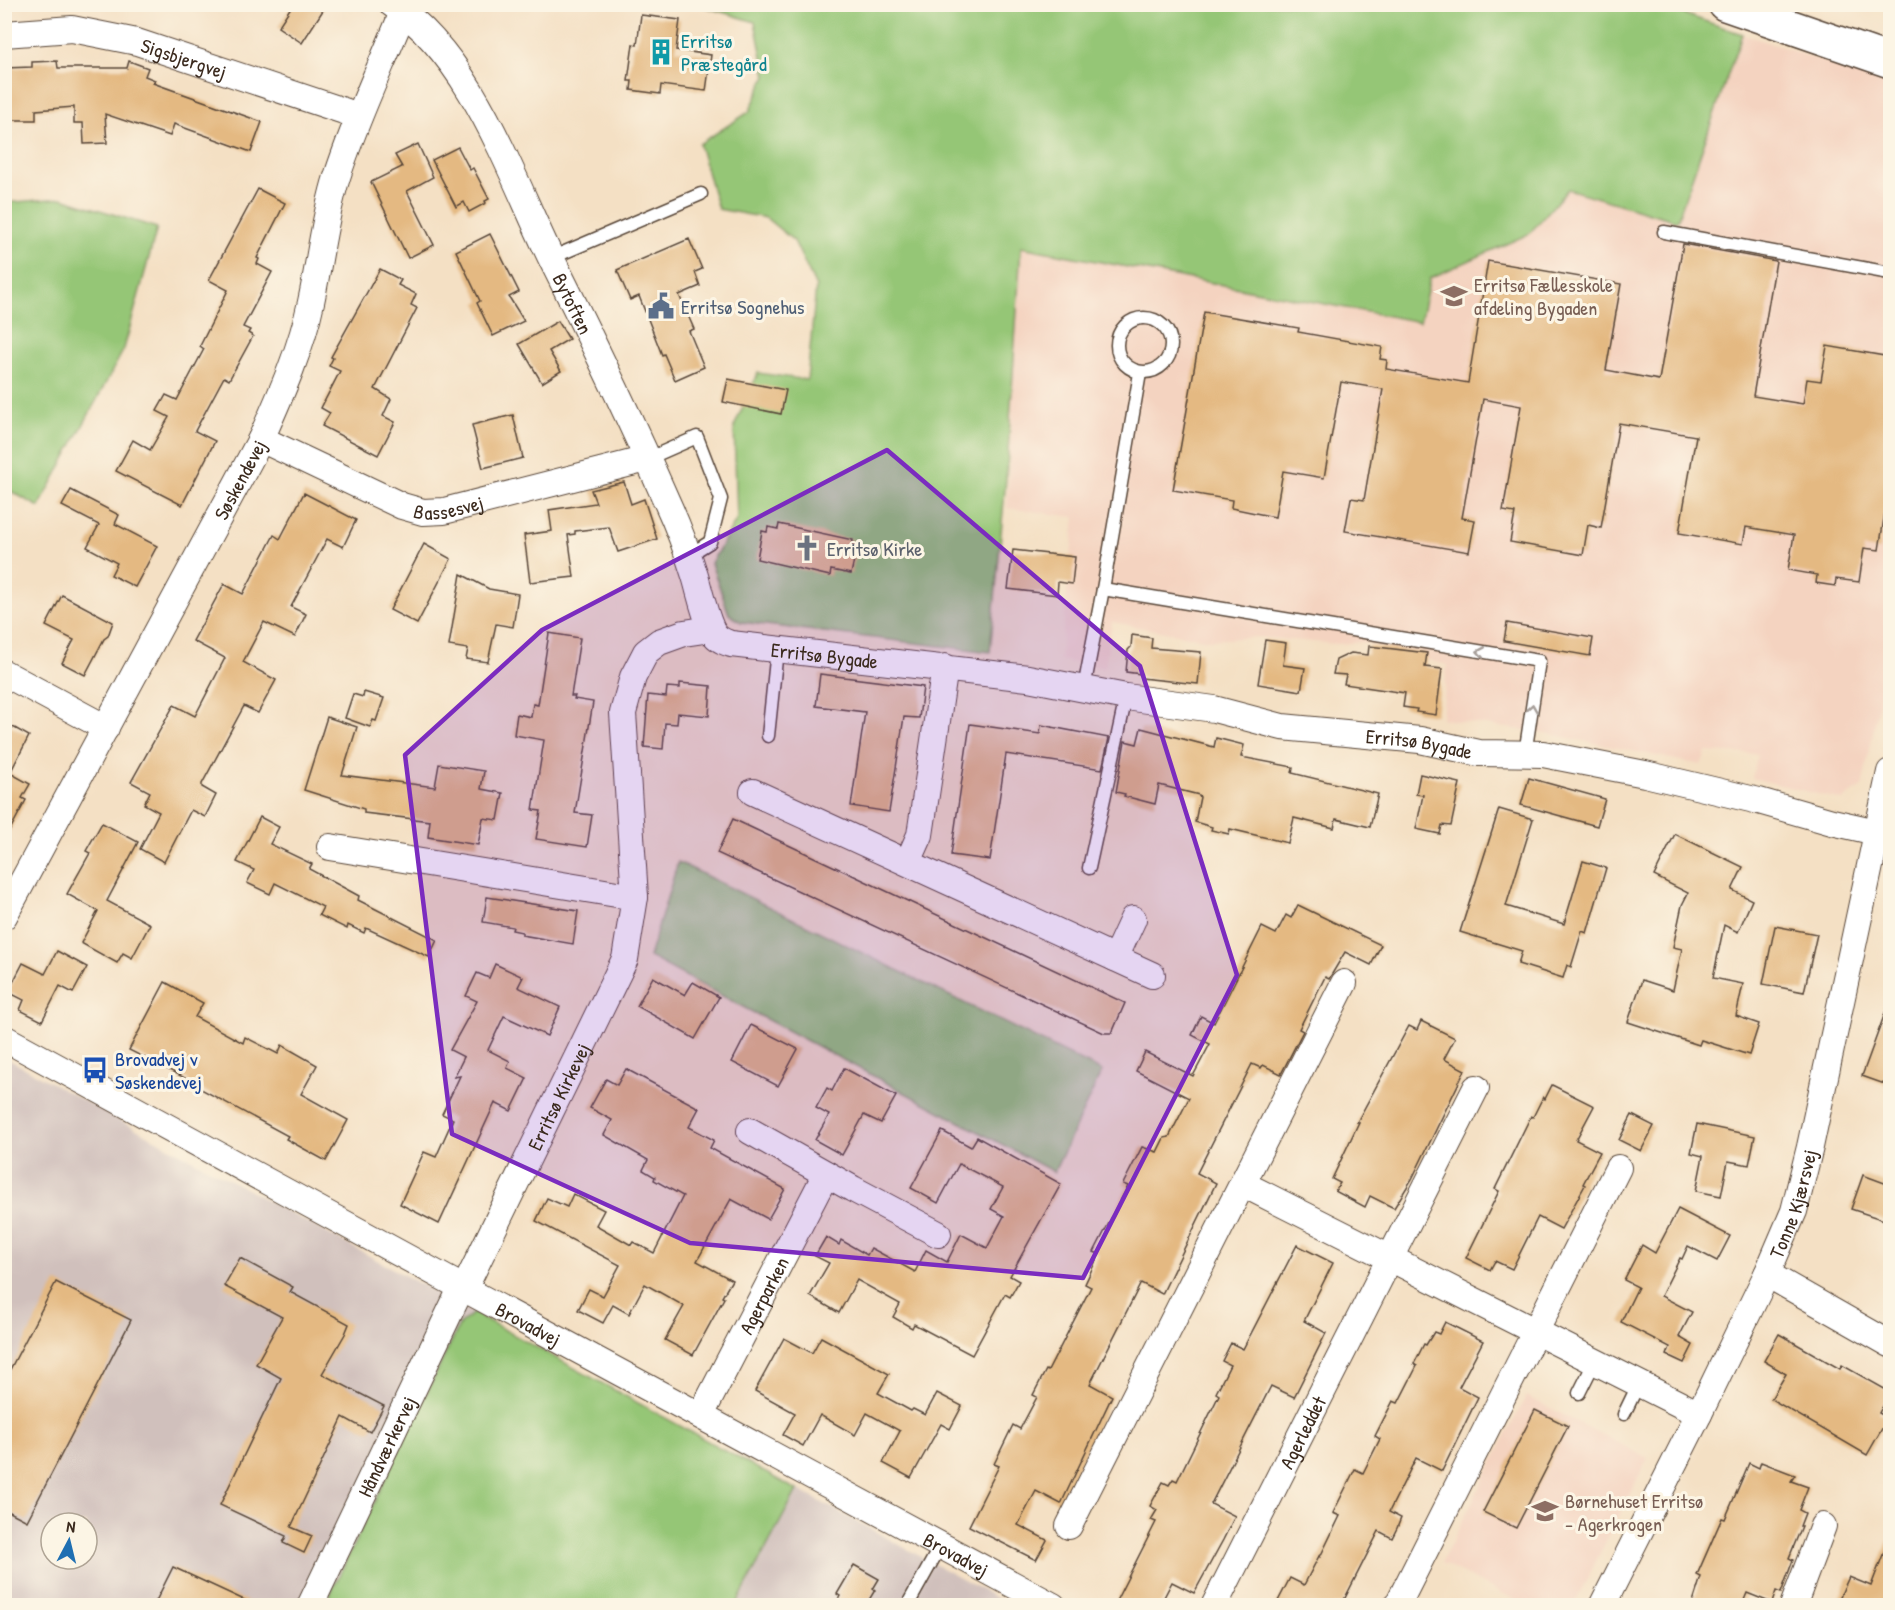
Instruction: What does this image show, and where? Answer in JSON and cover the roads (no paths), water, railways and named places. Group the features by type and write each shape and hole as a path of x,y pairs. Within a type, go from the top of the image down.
{"street":[{"path":"1725,4 1890,61"},
{"name":"Søskendevej","path":"4,916 261,439 295,361 311,303 323,232 337,177 397,8"},
{"name":"Bytoften","path":"397,8 444,52 473,93 551,258 619,394 688,555 711,629"},
{"name":"Sigsbjergvej","path":"4,34 72,29 137,42 359,116"},
{"name":"Bassesvej","path":"261,439 402,506 423,512 444,511 647,459"},
{"name":"Erritsø Bygade","path":"711,629 719,640 731,644 1028,678 1126,697 1214,709 1282,727 1420,740 1479,753 1543,754 1637,772 1884,833"},
{"name":"Erritsø Kirkevej","path":"463,1288 476,1266 625,959 635,897 624,712 633,677 646,652 659,642 684,633 711,629"},
{"path":"908,862 920,835 945,667"},
{"path":"4,673 106,728"},
{"name":"Tonne Kjærsvej","path":"1602,1605 1699,1414 1767,1274 1794,1211 1884,833 1890,772"},
{"path":"753,792 1152,975"},
{"path":"330,847 635,897"},
{"path":"1115,958 1132,919"},
{"path":"1070,1526 1344,983"},
{"name":"Brovadvej","path":"4,1038 1053,1605"},
{"name":"Agerleddet","path":"1214,1605 1476,1088"},
{"path":"750,1131 938,1234"},
{"path":"1397,1605 1618,1168"},
{"name":"Agerparken","path":"701,1415 826,1174"},
{"path":"1243,1184 1699,1414"},
{"path":"1767,1274 1890,1344"},
{"name":"Håndværkervej","path":"310,1605 463,1288"},
{"path":"1793,1605 1823,1526"}],"lane":[{"path":"551,258 701,194"},
{"path":"1664,232 1890,273"},
{"path":"1139,318 1155,320 1167,330 1172,342 1170,354 1164,365 1153,372 1140,373 1126,367 1117,353 1117,338 1125,324 1139,318"},
{"path":"1084,688 1140,373"},
{"path":"647,459 698,437 721,499 710,542 688,555"},
{"path":"1103,589 1539,662 1525,754"},
{"path":"768,736 777,650"},
{"path":"1089,868 1126,697"},
{"path":"1579,1392 1595,1361"},
{"path":"1624,1414 1639,1383"},
{"path":"907,1605 940,1545"}],"place":[{"name":"Erritsø Præstegård","path":"661,52"},
{"name":"Erritsø Fællesskole afdeling Bygaden","path":"1454,296"},
{"name":"Erritsø Sognehus","path":"661,306"},
{"name":"Erritsø Kirke","path":"807,548"},
{"name":"Brovadvej v Søskendevej","path":"95,1070"},
{"name":"Børnehuset Erritsø - Agerkrogen","path":"1545,1511"}]}
